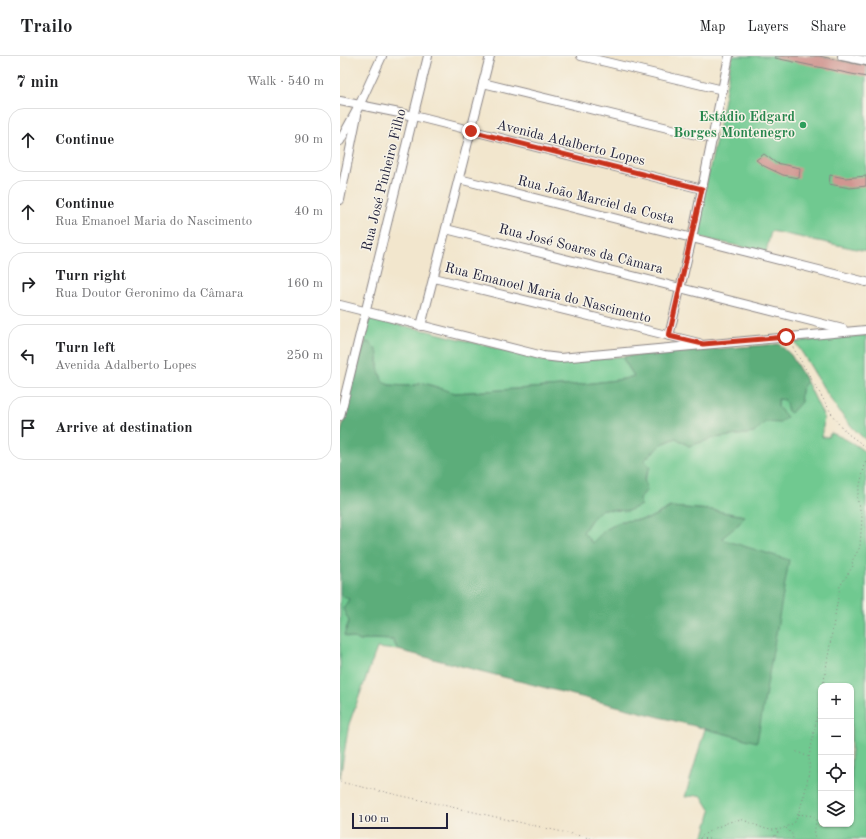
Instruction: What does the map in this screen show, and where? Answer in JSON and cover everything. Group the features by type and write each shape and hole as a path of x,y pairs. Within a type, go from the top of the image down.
{"street":[{"path":"340,141 359,106 382,56"},
{"name":"Rua José Pinheiro Filho","path":"340,416 428,56"},
{"path":"421,326 490,56"},
{"path":"581,56 723,90"},
{"path":"669,336 692,238 729,56"},
{"path":"842,56 865,59"},
{"path":"483,83 713,139"},
{"name":"Avenida Adalberto Lopes","path":"340,101 414,116 702,189"},
{"path":"340,200 359,106"},
{"name":"Rua João Marciel da Costa","path":"459,179 866,282"},
{"name":"Rua José Soares da Câmara","path":"446,229 680,286 849,330"},
{"name":"Rua Emanoel Maria do Nascimento","path":"434,278 703,344"},
{"path":"340,305 543,356 560,358 849,330 866,330"}],"path":[{"path":"786,337 836,421 848,434 866,447"},
{"path":"824,683 840,586 853,566 852,561 860,547 862,517 857,498 866,460"},
{"path":"699,839 710,830 740,820 762,828 780,830 795,822 809,773 809,757 818,711"},
{"path":"795,751 809,757"},
{"path":"340,782 594,839"},
{"path":"798,814 813,816 816,819 814,839"},
{"path":"786,828 792,834 793,839"},
{"path":"772,839 780,830"},
{"path":"699,839 709,839"}],"green space":[{"name":"Estádio Edgard Borges Montenegro","path":"732,56 819,56 866,66 866,251 771,231 766,252 697,237 704,194"},
{"path":"370,319 428,331 555,363 626,356 624,360 634,376 624,379 577,385 455,393 424,383 409,386 389,385 383,382 380,374 378,368 377,351 365,343 366,327"},
{"path":"866,335 866,440 855,430 827,394 795,342"},
{"path":"368,342 378,352 378,366 383,382 389,385 409,386 424,383 455,393 577,385 624,379 634,376 624,360 626,356 779,344 791,355 807,382 801,391 801,402 791,413 788,411 785,400 778,399 778,407 787,417 780,423 765,422 754,433 714,438 689,446 676,438 662,444 644,460 650,467 644,479 647,490 639,498 641,505 628,511 602,509 591,520 583,532 592,543 605,530 622,521 648,519 671,507 711,510 745,516 739,524 721,539 789,560 757,742 398,650 393,640 372,639 360,641 344,635 349,621 343,609 349,599 340,594 340,439 350,388 363,347 365,343"},
{"path":"807,382 824,417 822,437 828,437 831,433 850,442 866,453 866,839 703,839 711,811 701,795 685,797 705,729 757,741 720,539 739,524 744,516 711,510 670,507 648,519 622,521 605,530 592,543 583,532 591,520 602,509 628,511 647,490 644,480 650,467 644,460 662,444 676,438 689,446 714,438 754,433 778,407 778,399 785,400 788,411 801,402 801,391"},
{"path":"340,594 349,599 349,622 344,635 360,641 372,639 393,640 398,650 377,648 349,724 340,778"}],"building":[{"path":"775,56 819,56 866,66 866,77 775,58"},
{"path":"764,154 776,163 800,168 799,178 783,175 764,166 756,160"},
{"path":"830,175 845,178 866,176 866,186 850,188 829,184"}],"place":[{"name":"Estádio Edgard Borges Montenegro","path":"803,125"}],"route":[{"path":"471,131 702,189 669,336 703,344 786,337"}]}
